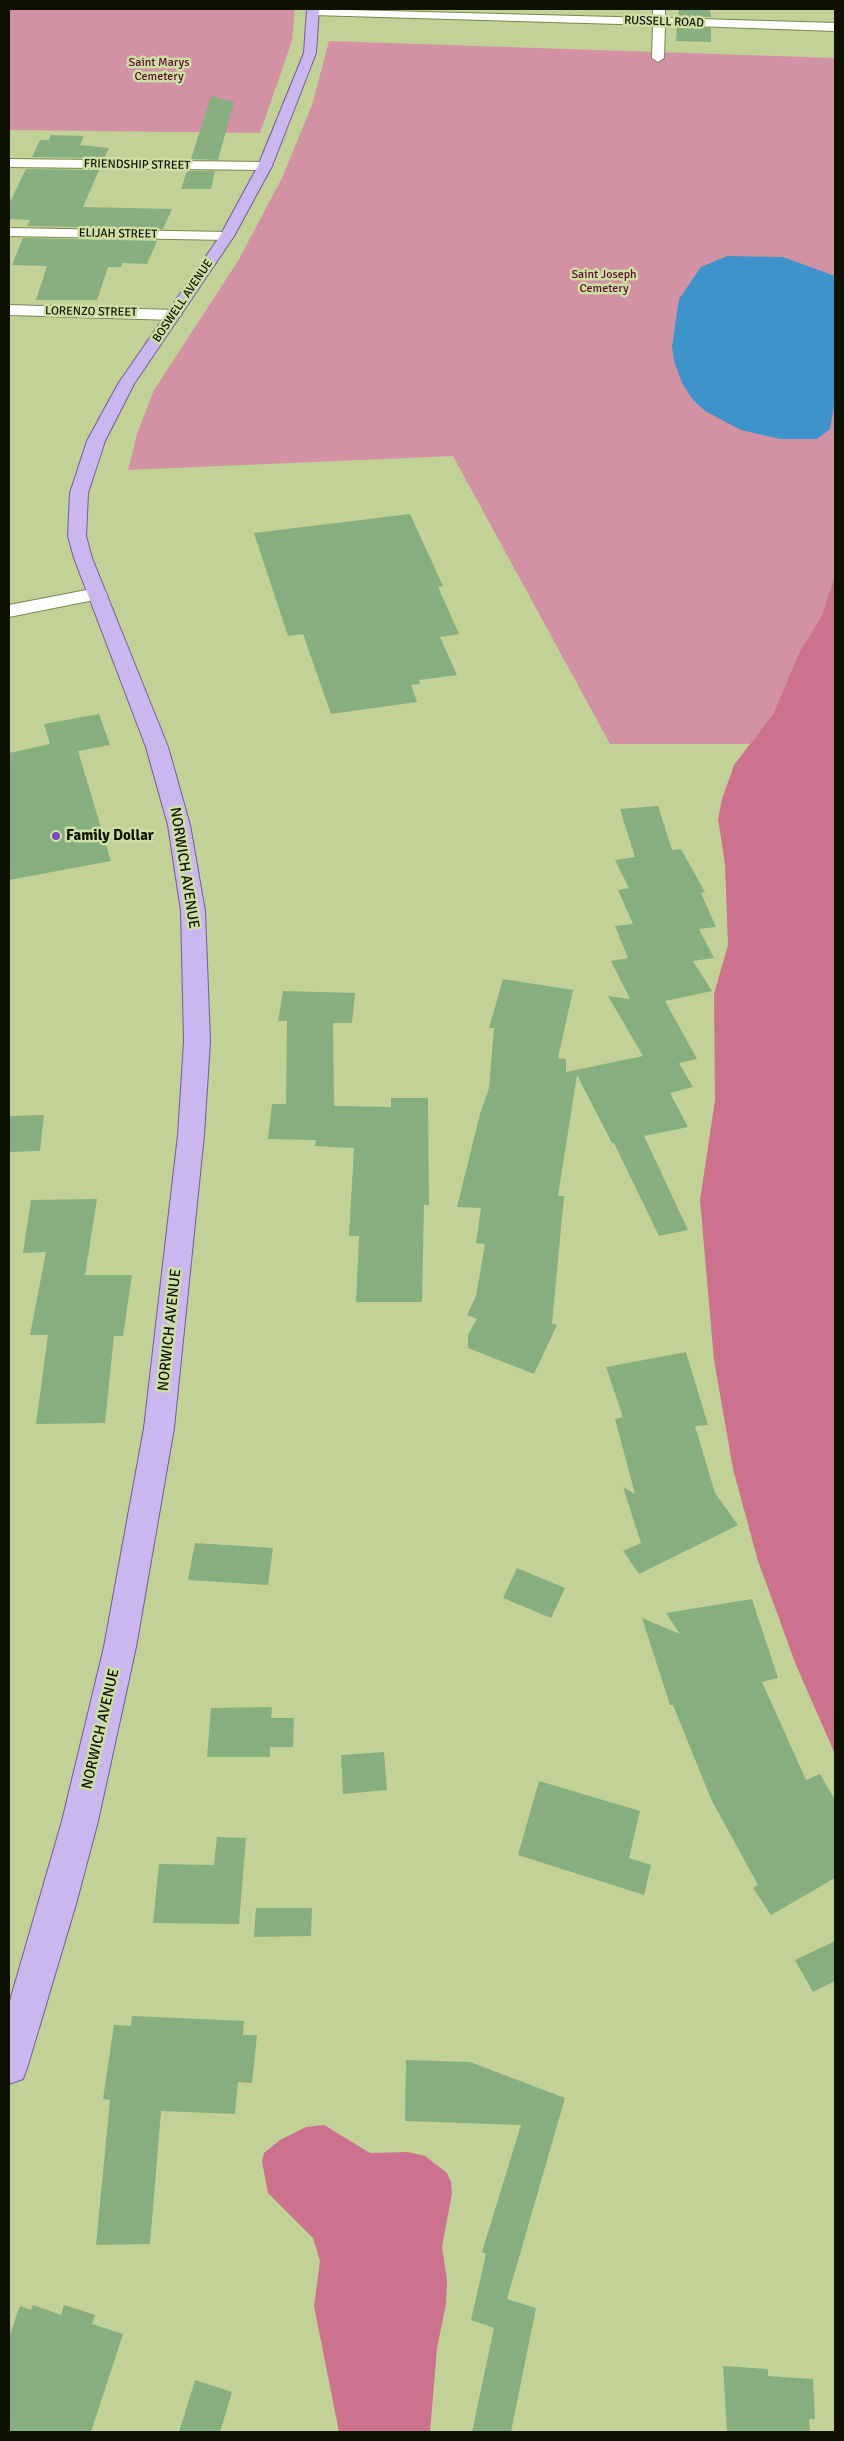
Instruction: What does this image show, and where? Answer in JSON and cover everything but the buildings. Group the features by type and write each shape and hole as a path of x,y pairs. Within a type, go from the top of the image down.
{"main road":[{"name":"BOSWELL AVENUE","path":"97,594 77,536 79,493 96,441 126,384 227,236 265,166 310,53 313,10"},
{"name":"NORWICH AVENUE","path":"9,2065 61,1895 122,1638 159,1428 196,1083 198,1021 193,911 179,825 157,747 97,594"}],"street":[{"path":"658,58 659,9"},
{"name":"RUSSELL ROAD","path":"313,10 835,27"},
{"name":"FRIENDSHIP STREET","path":"9,163 265,166"},
{"name":"ELIJAH STREET","path":"9,232 227,236"},
{"name":"LORENZO STREET","path":"9,310 174,315"},
{"path":"9,611 97,594"}],"green space":[{"name":"Saint Marys Cemetery","path":"9,9 295,9 292,41 260,133 9,130"},
{"name":"Saint Joseph Cemetery","path":"329,41 835,58 835,575 821,617 800,651 773,714 750,744 610,744 453,456 128,470 138,431 154,390 238,261 282,178 312,105"}],"shaded area":[{"path":"835,575 835,1754 796,1665 758,1561 733,1469 714,1360 700,1200 715,1100 714,994 728,945 725,864 718,819 722,799 734,765 773,714 800,651 821,617"},
{"path":"324,2125 370,2153 408,2152 425,2156 447,2173 451,2182 452,2193 442,2247 447,2280 446,2304 437,2348 430,2432 339,2432 314,2306 320,2261 313,2238 268,2193 262,2162 264,2153 280,2140 306,2127"}],"water":[{"path":"727,256 783,257 835,276 835,400 830,429 817,439 780,439 741,430 705,411 693,400 682,383 674,361 672,346 679,299 701,267"}],"place":[{"name":"Family Dollar","path":"56,836"}]}
